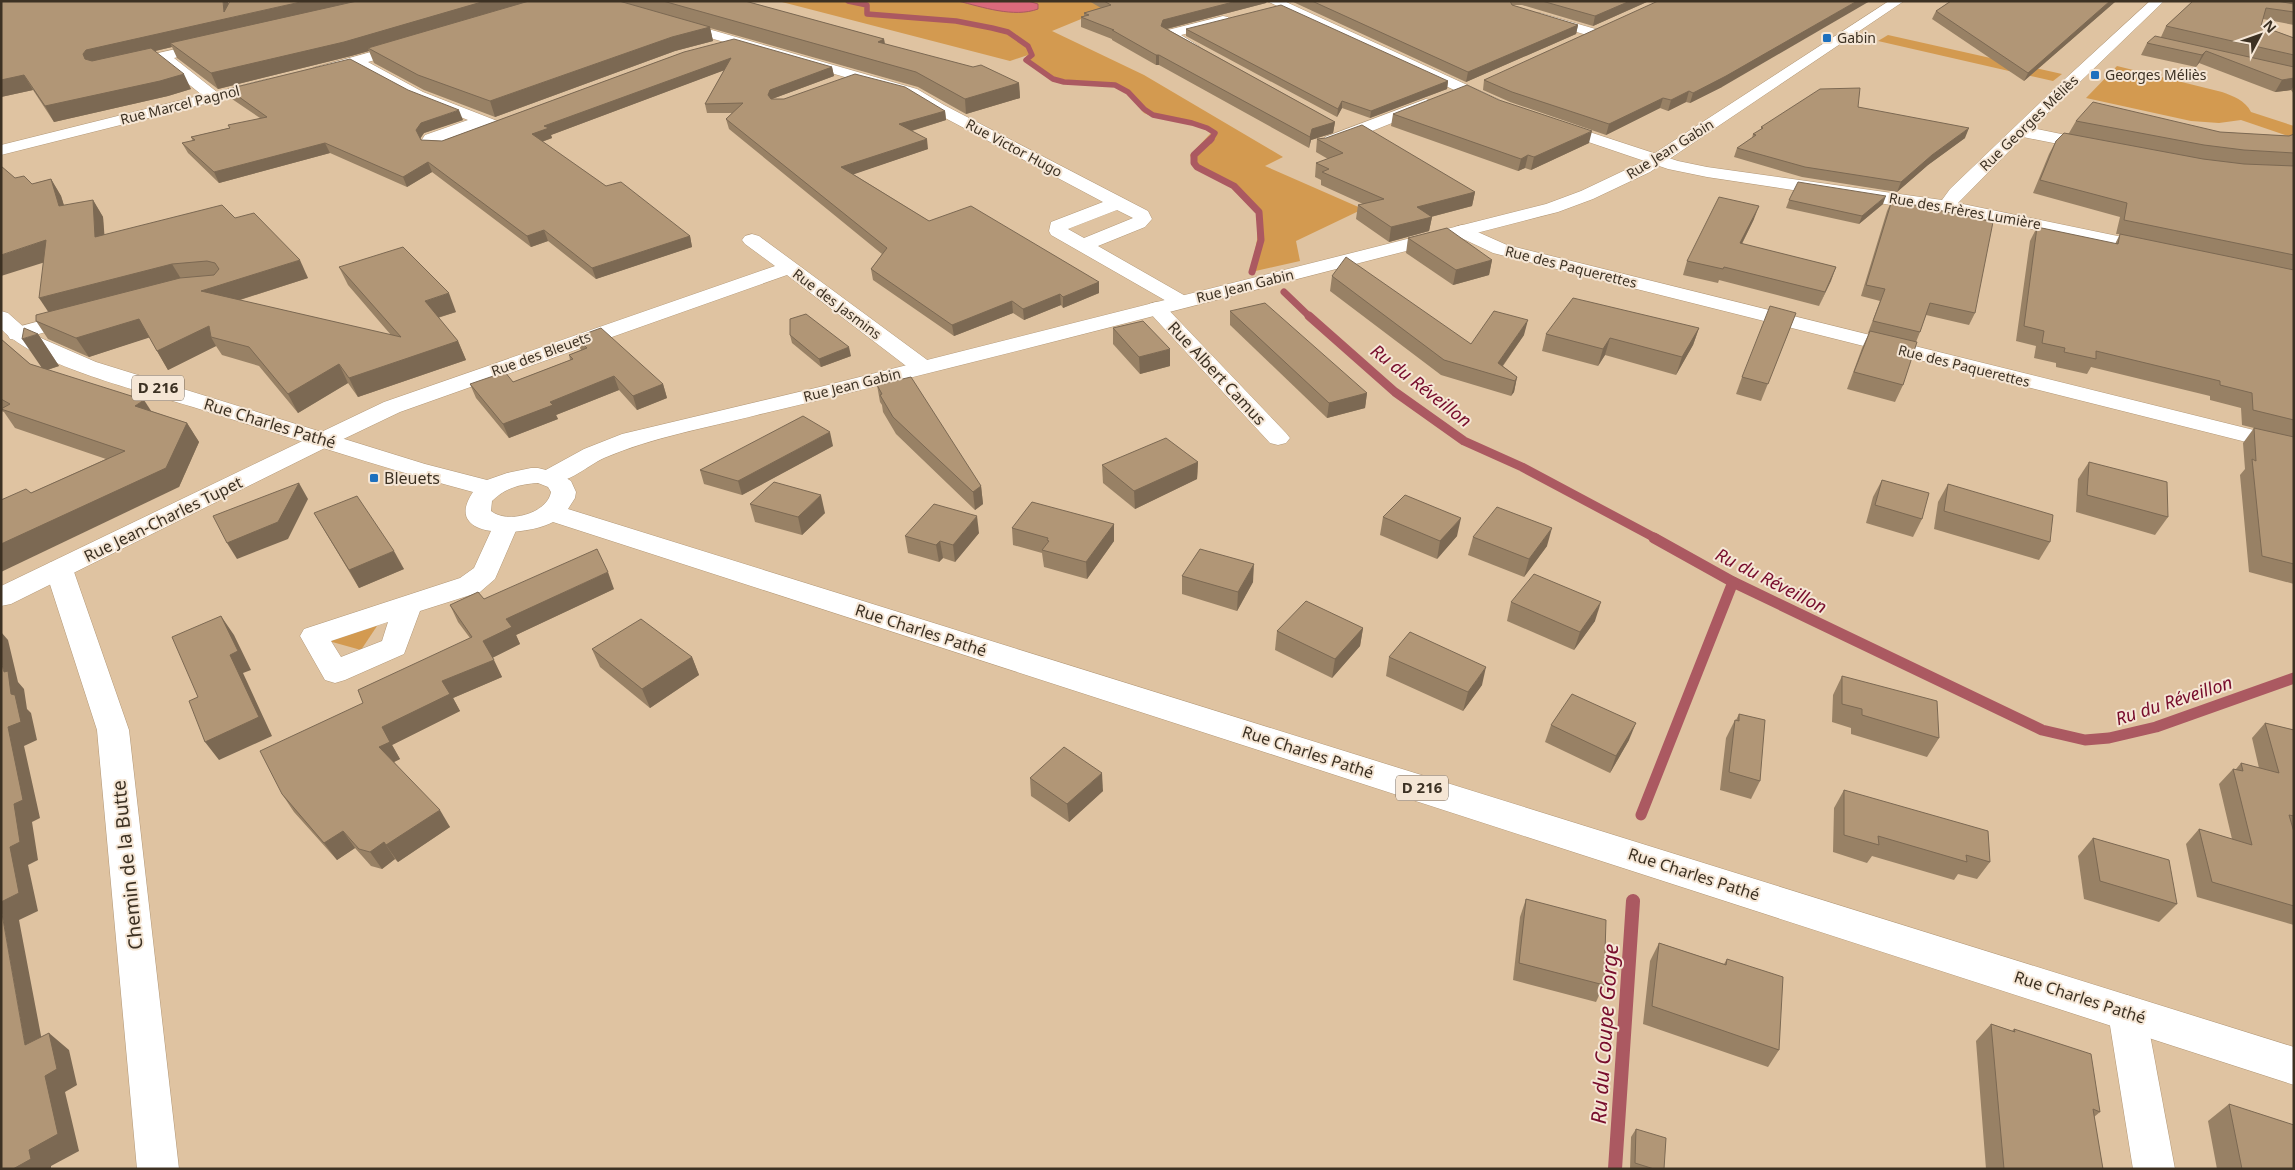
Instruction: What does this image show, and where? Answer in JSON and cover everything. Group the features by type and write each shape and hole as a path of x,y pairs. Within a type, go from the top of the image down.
{"street":[{"name":"Rue Jean Gabin","path":"551,477 593,454 630,438 922,367 1552,208 1587,195 1639,171 1898,1"},
{"name":"Rue Georges Méliès","path":"1946,206 1956,193 2071,81 2124,35 2158,1"},
{"path":"1273,5 1509,109"},
{"path":"1524,12 1594,33"},
{"path":"1209,57 1169,34 1237,16"},
{"name":"Rue Victor Hugo","path":"662,20 912,92 938,108 1142,215 1143,220 1083,245"},
{"path":"1577,41 1612,25"},
{"path":"2124,35 2142,39"},
{"path":"709,50 738,41"},
{"path":"109,68 220,42"},
{"path":"306,74 420,42"},
{"path":"162,56 214,96"},
{"path":"356,61 418,95 494,122"},
{"path":"829,86 854,76"},
{"name":"Rue Marcel Pagnol","path":"1,150 279,81"},
{"path":"1318,146 1482,82"},
{"name":"Rue des Frères Lumière","path":"1539,120 1636,153 1707,172 1817,186 1946,206 2168,251"},
{"path":"1331,124 1351,133"},
{"path":"2020,131 2107,149"},
{"path":"1118,203 1058,226 1058,231 1182,302"},
{"name":"Rue des Paquerettes","path":"1462,231 1500,249 2294,448"},
{"name":"Rue des Jasmins","path":"752,240 922,367"},
{"name":"Rue des Bleuets","path":"325,440 392,407 789,268"},
{"name":"Rue Albert Camus","path":"1156,308 1278,438"},
{"path":"18,334 96,312"},
{"name":"Rue Charles Pathé","path":"1,317 18,334 42,347 88,366 416,469 491,489"},
{"name":"Rue Jean-Charles Tupet","path":"1,597 325,440"},
{"path":"526,476 551,477 558,480 564,487 564,495 559,504 550,512 531,522 505,526 482,520 478,513 477,505 482,497 491,489 513,478 526,476"},
{"name":"Rue Charles Pathé","path":"550,512 2294,1066"},
{"path":"407,607 462,589 479,579 485,574 505,526"},
{"name":"Chemin de la Butte","path":"60,569 113,730 158,1169"},
{"path":"2127,1012 2154,1169"}],"shaded area":[{"path":"778,1 1125,1 1052,31 1144,75 1283,157 1265,166 1363,209 1296,241 1300,261 1251,272 1257,240 1257,213 1228,185 1194,167 1190,155 1211,133 1194,123 1151,116 1144,113 1126,91 1113,86 1091,82 1057,82 1041,73 1024,59 1028,55 1010,61"},
{"path":"958,1 1028,1 1038,4 1038,9 1008,12"},
{"path":"1888,35 2062,74 2053,81 1878,41"},
{"path":"2117,66 2230,95 2242,101 2251,112 2294,126 2294,138 2241,120 2219,123 2191,121 2086,98"},
{"path":"381,620 361,650 325,640"}],"building":[{"path":"1,1 223,1 224,12 230,1 305,1 86,50 83,54 85,59 92,61 151,48 184,74 45,106 24,75 1,80"},
{"path":"357,1 485,1 344,42 211,73 170,43"},
{"path":"529,1 619,1 710,27 672,37 490,101 418,75 368,48"},
{"path":"663,1 745,1 884,39 878,42 973,67 981,65 1019,83 965,99 916,72"},
{"path":"1104,1 1237,1 1163,20 1161,26 1335,122 1312,129 1310,137 1112,30 1114,30 1081,17 1089,15 1084,13 1111,5"},
{"path":"1312,1 1510,1 1512,5 1578,25 1468,72"},
{"path":"1542,1 1630,1 1595,16"},
{"path":"1658,1 1857,1 1693,93 1689,91 1671,100 1663,98 1609,124 1512,92 1484,80"},
{"path":"1951,1 2110,1 2028,73 1936,11"},
{"path":"2193,1 2277,1 2294,4 2294,12 2266,8 2261,26 2294,38 2294,55 2166,26"},
{"path":"1281,5 1448,81 1371,111 1342,101 1338,109 1186,29"},
{"path":"2155,36 2294,67 2294,78 2282,80 2206,51 2202,55 2147,43"},
{"path":"734,39 832,67 770,90 768,95 771,99 784,99 855,74 905,87 945,111 899,124 927,139 841,167 929,221 971,206 1099,282 1063,297 1060,294 1023,309 1012,301 952,325 871,269 887,248 726,119 743,103 705,104 731,58 544,126 549,128 532,134 606,186 621,182 690,236 592,268 544,230 527,236 428,162 403,177 325,143 214,172 182,143 195,140 191,137 230,128 228,125 267,117 228,89 350,59 408,90 459,110 421,123 416,130 421,140 442,141 684,52"},
{"path":"1467,85 1499,100 1592,131 1534,157 1528,155 1521,159 1393,114"},
{"path":"1860,88 1858,107 1969,128 1932,155 1901,182 1805,167 1737,148 1756,135 1753,134 1763,128 1761,127 1820,89"},
{"path":"2093,102 2220,132 2289,136 2294,134 2294,153 2204,145 2076,121"},
{"path":"1362,125 1475,192 1417,207 1432,217 1391,227 1358,205 1384,199 1322,172 1329,169 1316,163 1343,153 1317,139 1326,138"},
{"path":"2064,133 2203,159 2244,164 2294,166 2294,255 2124,220 2127,203 2040,180 2056,141"},
{"path":"1,166 15,178 24,176 32,184 51,179 59,206 93,200 95,237 222,205 235,218 254,213 300,260 201,291 401,337 339,267 403,247 449,293 425,301 458,341 349,378 339,364 288,394 249,347 211,337 209,326 157,351 139,319 76,338 36,321 36,315 180,278 214,275 219,269 215,263 207,261 172,264 39,298 46,240 1,255"},
{"path":"1798,182 1886,196 1862,216 1789,200"},
{"path":"1719,197 1759,206 1740,243 1836,267 1825,292 1724,267 1723,269 1687,261"},
{"path":"1892,200 1993,222 1975,313 1930,303 1920,332 1873,321 1885,289 1866,285"},
{"path":"2037,227 2118,244 2120,234 2294,270 2294,420 2253,410 2252,393 2220,385 2220,381 2096,351 2096,359 2064,352 2065,348 2042,343 2044,331 2024,326"},
{"path":"1447,228 1492,260 1456,270 1408,238"},
{"path":"1346,257 1471,344 1494,311 1528,320 1498,363 1517,377 1515,381 1444,360 1332,276"},
{"path":"1573,298 1699,328 1682,357 1610,338 1603,349 1546,334"},
{"path":"1265,303 1367,393 1329,403 1230,311"},
{"path":"1770,306 1796,313 1768,384 1742,377"},
{"path":"806,314 849,347 819,359 790,335 790,319"},
{"path":"1143,321 1170,349 1139,357 1113,328"},
{"path":"24,328 38,334 22,339"},
{"path":"601,328 663,384 633,396 614,376 550,402 553,405 503,424 470,384 505,372 513,382 573,359 569,355 587,348 576,337"},
{"path":"1870,331 1917,342 1903,385 1854,372"},
{"path":"1,339 30,364 144,400 135,406 187,423 166,468 1,544 1,500 26,489 31,493 125,451 1,409 10,404 1,399"},
{"path":"911,377 981,486 973,492 893,417 880,395 882,394 877,385"},
{"path":"803,416 830,432 738,481 700,470"},
{"path":"2254,428 2294,437 2294,564 2262,556 2252,459 2256,461"},
{"path":"1166,438 1198,462 1134,491 1102,465"},
{"path":"2089,462 2167,482 2168,517 2087,495"},
{"path":"1882,480 1929,493 1922,519 1875,505"},
{"path":"774,482 821,495 798,517 750,504"},
{"path":"299,483 278,522 227,543 213,516"},
{"path":"1948,484 2053,515 2050,542 1944,511"},
{"path":"1405,495 1461,518 1440,541 1383,517"},
{"path":"357,496 394,551 349,570 314,513"},
{"path":"1032,502 1114,524 1086,562 1042,550 1049,541 1047,540 1048,538 1012,528"},
{"path":"934,504 977,516 953,545 940,541 936,545 905,536"},
{"path":"1497,507 1552,528 1529,559 1473,537"},
{"path":"597,549 608,572 506,619 512,627 483,641 494,660 442,681 450,694 382,727 390,742 379,747 440,810 386,845 384,842 370,852 359,849 343,831 324,843 282,794 260,751 363,703 358,690 472,637 450,605 478,592 484,599"},
{"path":"1200,549 1254,564 1238,592 1182,576"},
{"path":"1534,574 1601,602 1580,632 1511,602"},
{"path":"1306,601 1363,628 1335,659 1277,631"},
{"path":"221,616 238,651 230,655 259,717 205,742 189,701 198,697 172,637"},
{"path":"641,619 692,657 642,689 592,649"},
{"path":"1410,632 1486,667 1468,692 1389,657"},
{"path":"1,661 4,672 8,671 11,694 15,695 21,722 8,727 23,800 14,804 20,842 10,847 19,893 1,902"},
{"path":"1842,676 1937,701 1939,738 1862,715 1862,709 1842,704"},
{"path":"1572,694 1636,723 1616,756 1551,725"},
{"path":"1739,714 1765,720 1760,781 1729,772 1735,720 1739,721"},
{"path":"2265,723 2294,730 2294,816 2289,815 2294,832 2294,906 2212,882 2199,829 2252,845 2233,769 2243,771 2241,763 2279,773"},
{"path":"1064,747 1102,773 1067,804 1030,778"},
{"path":"1844,790 1988,831 1990,862 1966,855 1967,862 1878,836 1879,845 1844,835"},
{"path":"2093,838 2169,860 2177,904 2100,881"},
{"path":"1526,899 1606,920 1604,985 1519,963"},
{"path":"1,908 25,1045 49,1033 57,1069 45,1076 58,1134 29,1150 31,1159 13,1169 1,1169"},
{"path":"1659,943 1726,965 1727,959 1783,977 1779,1050 1652,1006"},
{"path":"1991,1024 2015,1032 2014,1029 2091,1054 2100,1112 2093,1109 2103,1169 2004,1169"},
{"path":"2229,1104 2294,1125 2294,1169 2242,1169"},
{"path":"1636,1129 1666,1138 1664,1169 1654,1169 1635,1163"}],"waterway":[{"name":"Ru du Réveillon","path":"848,1 867,5 867,14 956,21 1008,32 1028,46 1032,55 1026,60 1053,79 1064,82 1115,85 1128,92 1144,109 1153,115 1207,128 1215,133 1210,141"},
{"name":"Ru du Réveillon","path":"1211,139 1194,155 1194,163 1197,167 1234,186 1259,212 1261,240 1252,272"},
{"name":"Ru du Réveillon","path":"1284,292 1310,317"},
{"name":"Ru du Réveillon","path":"1309,316 1395,392 1464,441 1522,467 1657,539"},
{"name":"Ru du Réveillon","path":"1654,538 1733,582"},
{"name":"Ru du Coupe Gorge","path":"1641,815 1733,582"},
{"name":"Ru du Réveillon","path":"1733,582 2042,730 2085,740 2109,738 2156,727 2294,678"},
{"name":"Ru du Coupe Gorge","path":"1615,1169 1633,901"}],"place":[{"name":"Gabin","path":"1827,38"},
{"name":"Georges Méliès","path":"2095,75"},
{"name":"Bleuets","path":"374,478"}]}
